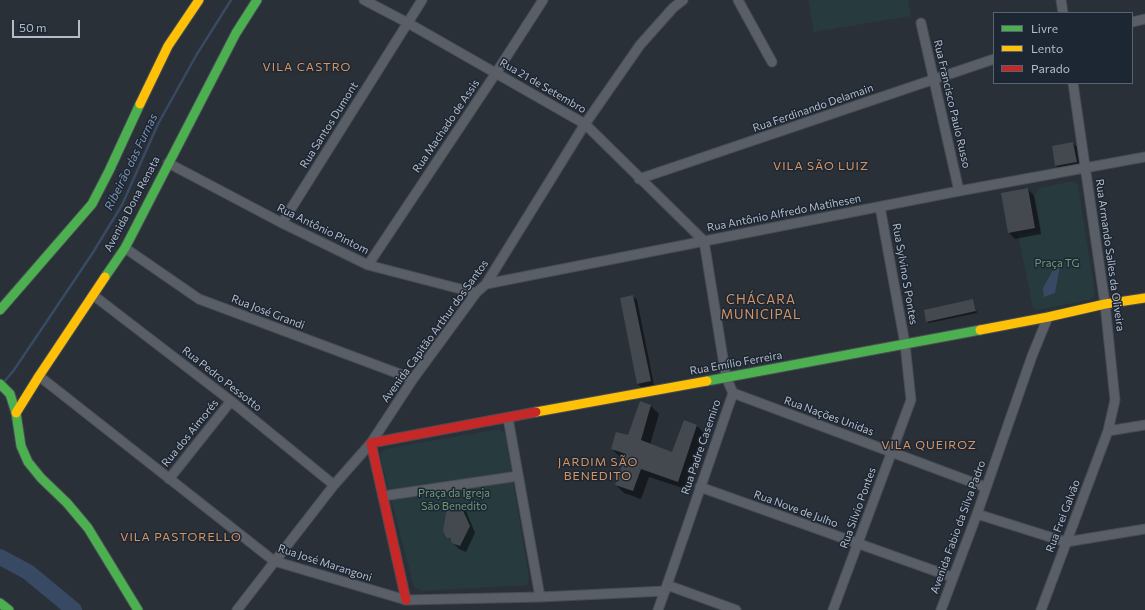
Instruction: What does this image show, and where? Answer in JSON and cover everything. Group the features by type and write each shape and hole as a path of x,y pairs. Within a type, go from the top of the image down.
{"main road":[{"path":"0,310 92,204 168,46 199,0"},
{"name":"Avenida Dona Renata","path":"16,413 39,376 125,248 236,32 257,0"},
{"name":"Rua Emílio Ferreira","path":"371,443 1048,317 1105,304 1145,298"},
{"path":"0,384 10,394 16,413 20,446 28,462 41,478 67,503 88,528 138,610"},
{"path":"371,443 406,600"},
{"path":"0,603 10,610"}],"street":[{"name":"Rua 21 de Setembro","path":"364,0 408,23 585,124 639,179 704,241"},
{"name":"Rua Santos Dumont","path":"282,223 422,0"},
{"name":"Rua Machado de Assis","path":"368,265 543,0"},
{"name":"Avenida Capitão Arthur dos Santos","path":"237,610 334,484 371,443 413,379 476,293 486,284 585,124 640,45 672,4 683,0"},
{"path":"738,0 772,62"},
{"path":"1061,0 1063,12"},
{"path":"1133,22 1145,19"},
{"name":"Rua Francisco Paulo Russo","path":"921,23 958,191"},
{"name":"Rua Ferdinando Delamain","path":"639,179 993,59"},
{"name":"Rua Armando Salles da Oliveira","path":"1073,84 1105,304 1115,400 1108,431"},
{"name":"Rua Antônio Alfredo Matihesen","path":"486,284 958,191 1145,157"},
{"name":"Rua Antônio Pintom","path":"168,163 282,223 368,265 476,293"},
{"name":"Rua Sylvino S Pontes","path":"880,207 905,344"},
{"name":"Rua Padre Casemiro","path":"658,610 733,393 726,377 704,241"},
{"name":"Rua José Grandi","path":"125,248 199,299 413,379"},
{"name":"Rua Pedro Pessotto","path":"93,295 231,401 334,484"},
{"name":"Avenida Fabio da Silva Padro","path":"941,610 952,577 977,514 985,487 1032,356 1048,317"},
{"name":"Rua Silvio Pontes","path":"833,610 911,400 905,344"},
{"name":"Rua José Marangoni","path":"39,376 274,562 406,600 540,597 666,588"},
{"name":"Rua Nações Unidas","path":"733,393 985,487"},
{"name":"Rua dos Aimorés","path":"169,479 231,401"},
{"path":"508,418 540,597"},
{"path":"1108,431 1145,425"},
{"name":"Rua Frei Galvão","path":"1041,610 1108,431"},
{"path":"383,496 518,476"},
{"name":"Rua Nove de Julho","path":"700,487 952,577"},
{"path":"977,514 1066,542 1145,529"},
{"path":"666,588 736,610"}],"green space":[{"path":"808,0 908,0 911,16 814,32"},
{"name":"Praça TG","path":"1074,181 1078,185 1095,294 1092,299 1038,310 1033,308 1018,234 1041,230 1035,195 1039,188"},
{"name":"Praça da Igreja São Benedito","path":"499,429 505,434 529,577 527,585 421,591 414,587 380,455 385,449"}],"water":[{"path":"1060,266 1055,293 1044,297 1043,288 1053,270"}],"building":[{"path":"1073,142 1077,162 1055,166 1052,146"},
{"path":"1028,188 1035,228 1008,233 1001,193"},
{"path":"633,295 651,381 637,384 620,298"},
{"path":"973,299 976,311 926,322 924,310"},
{"path":"640,401 651,405 641,440 672,452 684,420 697,425 678,482 641,469 633,491 615,485 626,454 611,449 616,432 628,435"},
{"path":"448,503 460,504 470,526 460,546 452,543 450,538 447,538 443,531"}],"waterway":[{"name":"Ribeirão das Furnas","path":"4,382 14,370 92,254 122,205 158,124 197,54 231,0"},
{"path":"0,557 28,572 74,610"}],"traffic: fast":[{"path":"105,277 125,248 236,33 257,0"},
{"path":"0,310 92,204 140,104"},
{"path":"707,381 980,330"},
{"path":"0,384 10,394 16,413 21,446 28,462 41,478 67,503 88,528 138,610"},
{"path":"0,603 9,610"}],"traffic: slow":[{"path":"140,104 168,46 199,0"},
{"path":"16,413 105,277"},
{"path":"980,330 1105,304 1145,298"},
{"path":"536,412 707,381"}],"traffic: jam":[{"path":"406,600 371,443 536,412"}],"district":[{"name":"VILA CASTRO","path":"307,67"},
{"name":"VILA SÃO LUIZ","path":"821,166"},
{"name":"CHÁCARA MUNICIPAL","path":"761,308"},
{"name":"VILA QUEIROZ","path":"929,445"},
{"name":"JARDIM SÃO BENEDITO","path":"598,469"},
{"name":"VILA PASTORELLO","path":"181,537"}]}
